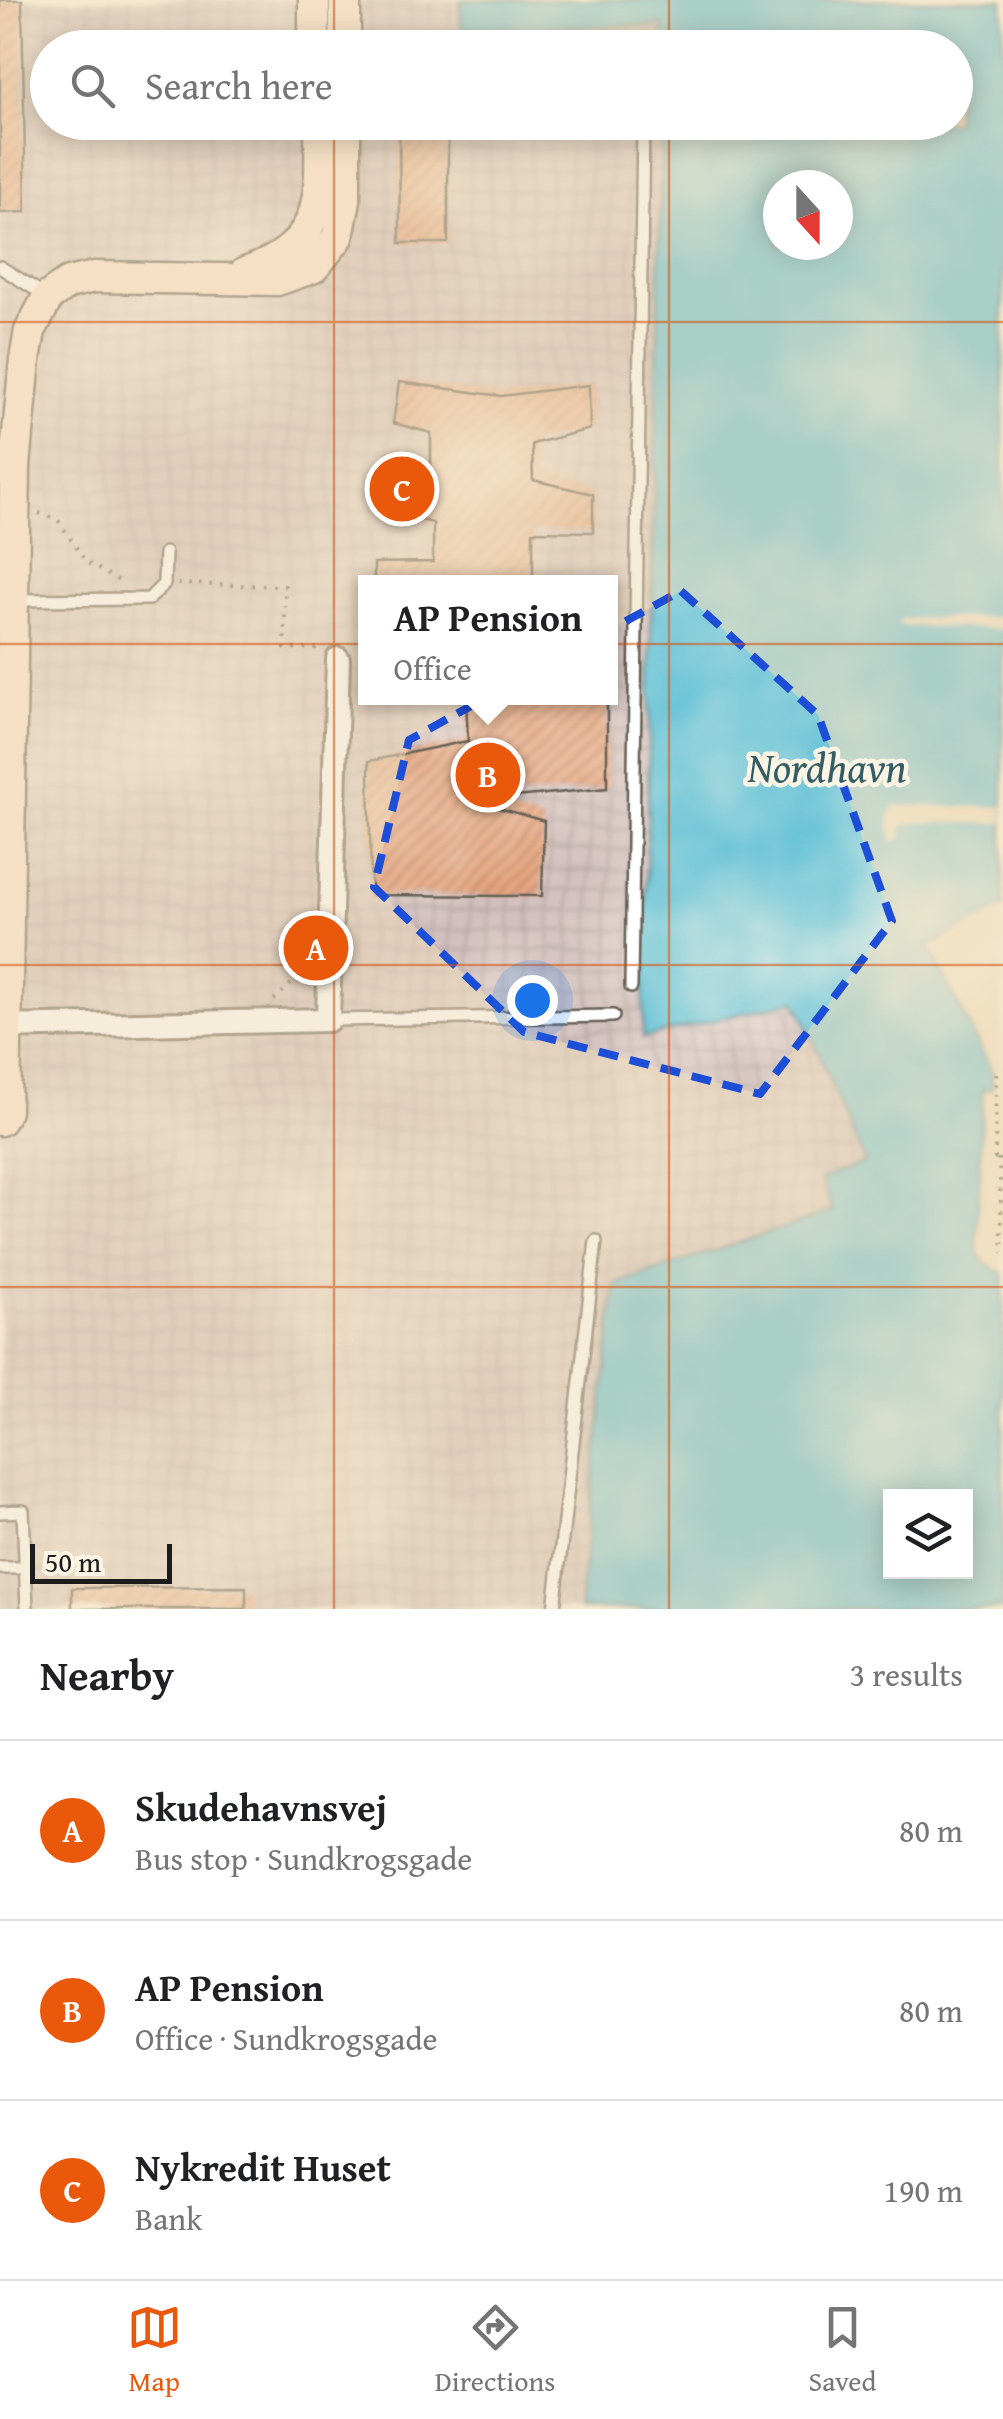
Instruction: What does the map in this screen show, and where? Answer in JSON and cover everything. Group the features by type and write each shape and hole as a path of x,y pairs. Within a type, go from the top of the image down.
{"street":[{"path":"314,0 314,30"},
{"path":"345,0 345,30"},
{"path":"237,276 267,266 308,231 320,193 320,140"},
{"path":"0,1120 5,1111 6,600 30,331 48,297 68,284 94,278 237,276 277,280 314,268 338,236 345,200 345,140"},
{"path":"3,1027 328,1020 338,659"}],"lane":[{"path":"631,987 643,140"},
{"path":"0,267 48,297"},
{"path":"6,600 139,601 157,594 164,584 165,553"},
{"path":"328,1020 613,1016"},
{"path":"554,1609 596,1241"},
{"path":"0,1512 24,1511 27,1609"},
{"path":"0,1568 26,1568"}],"path":[{"path":"14,514 46,513 58,520 86,562 100,574 122,583 285,586 285,649 324,648 338,659"},
{"path":"250,1022 329,949"},
{"path":"996,1073 994,1158 1001,1158 1003,1253"}],"highlighted area":[{"path":"681,591 818,715 892,921 760,1094 524,1032 374,887 409,740"}],"shaded area":[{"path":"0,0 665,0 664,30 30,30 30,140 662,140 643,1037 797,1000 992,1071 992,1089 983,1089 982,1153 833,1211 616,1284 579,1609 0,1609"}],"water":[{"name":"Nordhavn","path":"460,0 1003,0 1003,908 929,946 992,1071 992,1089 983,1089 977,1240 984,1261 1003,1273 1003,1609 579,1609 616,1284 833,1211 821,1179 865,1162 796,1000 643,1038 662,140 973,140 973,30 663,30 663,25 461,29"}],"pier":[{"path":"1003,617 1003,629 899,625 900,619"},
{"path":"894,806 1003,807 1003,823 915,822 901,826 900,839 893,842 889,818"}],"building":[{"path":"0,0 22,0 26,212 0,213"},
{"path":"399,140 448,140 448,243 400,243"},
{"path":"399,382 501,396 589,385 590,429 532,444 533,480 593,494 593,532 533,531 533,575 374,575 374,563 433,562 433,523 376,509 377,469 431,470 431,433 393,423"},
{"path":"466,705 607,705 607,788 474,801 544,821 542,896 371,895 369,761 468,741"},
{"path":"246,1587 246,1609 72,1609 72,1588"}],"place":[{"name":"Nykredit Huset","path":"402,489"},
{"name":"AP Pension","path":"488,775"},
{"name":"Skudehavnsvej","path":"316,948"}]}
